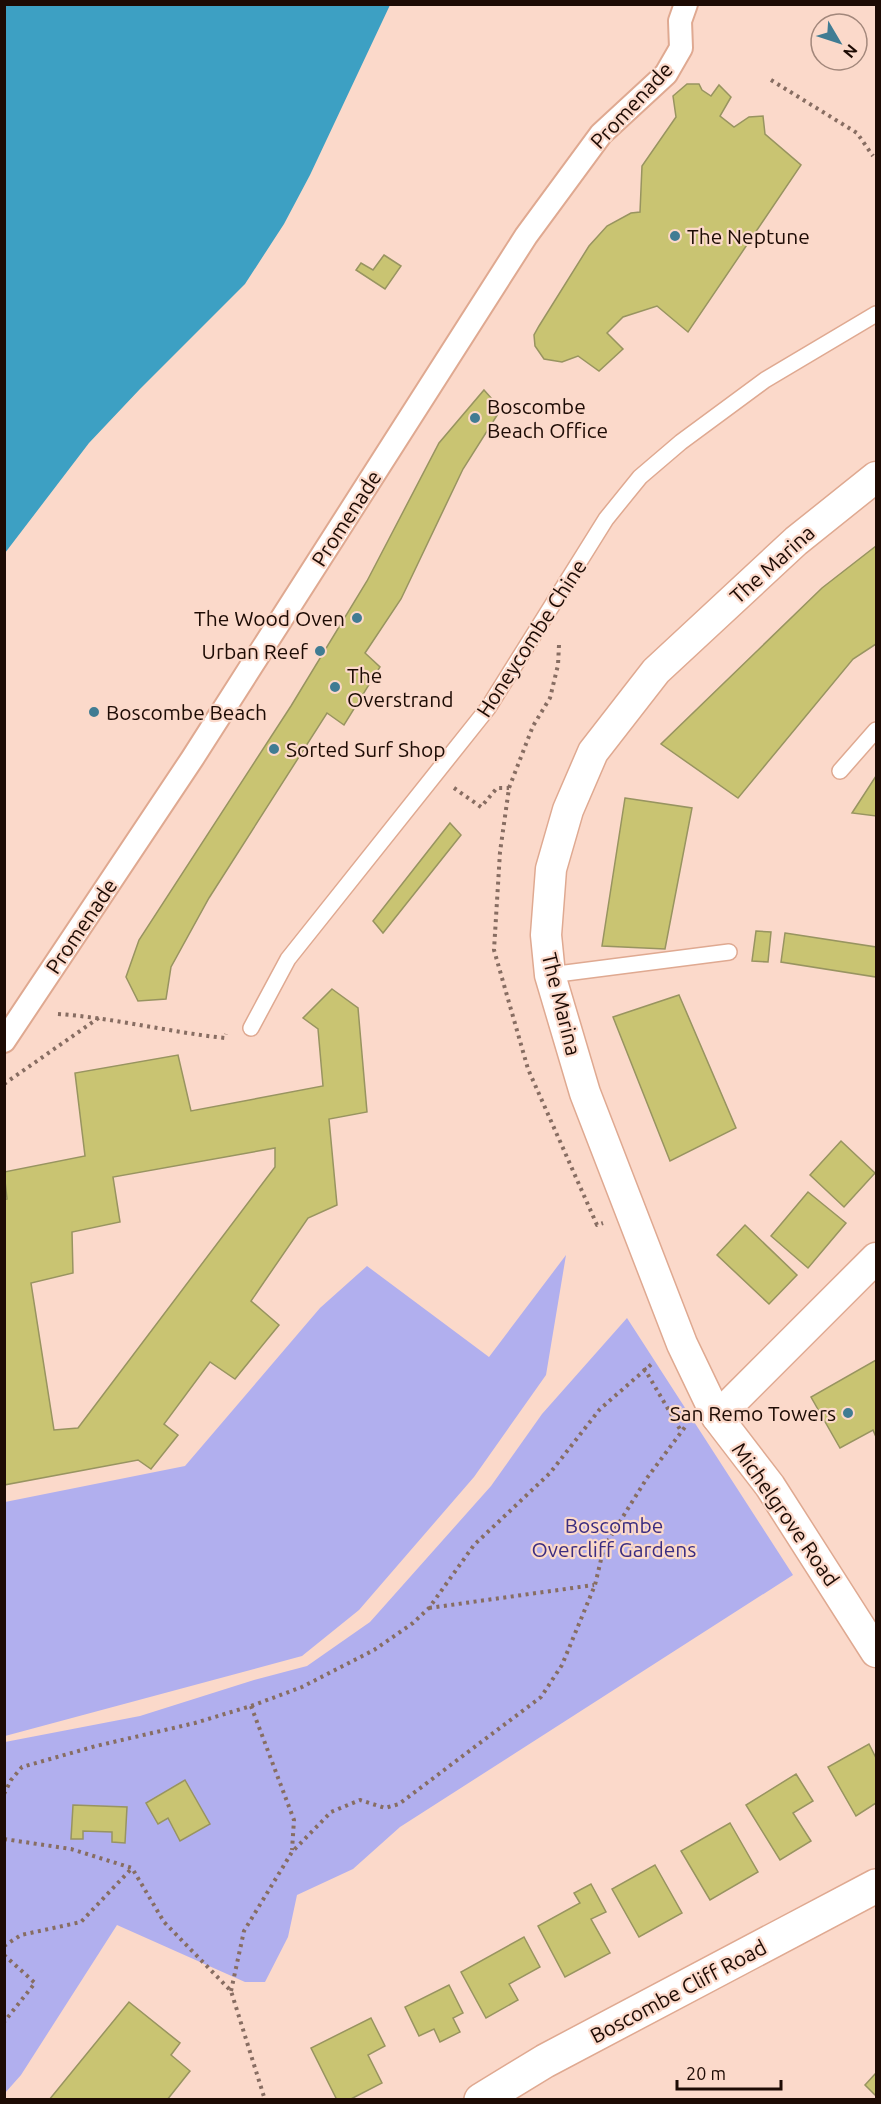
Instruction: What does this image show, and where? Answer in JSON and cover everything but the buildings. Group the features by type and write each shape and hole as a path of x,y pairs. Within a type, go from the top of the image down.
{"street":[{"name":"Promenade","path":"4,1041 192,759 526,236 601,134 666,74 681,48 680,21 686,4"},
{"name":"The Marina","path":"714,1411 682,1344 585,1093 550,975 546,935 551,869 568,810 593,752 656,671 796,541 876,477"},
{"path":"714,1411 876,1258"},
{"name":"Michelgrove Road","path":"714,1411 770,1486 876,1652"},
{"name":"Boscombe Cliff Road","path":"481,2100 545,2061 876,1886"}],"lane":[{"name":"Honeycombe Chine","path":"251,1029 288,959 488,708 606,519 640,477 681,442 765,381 876,314"},
{"path":"840,771 876,730"},
{"path":"550,975 729,952"}],"path":[{"path":"771,80 857,133 873,156"},
{"path":"460,790 481,807 497,788 509,788"},
{"path":"24,1012 100,1017 178,1033 225,1038 230,1027"},
{"path":"4,1084 100,1017"},
{"path":"4,1794 11,1780 22,1767 96,1746 195,1723 251,1706 302,1687 374,1650 413,1623 429,1608 474,1545 550,1473 600,1409 644,1368 682,1344"},
{"path":"644,1368 681,1431"},
{"path":"231,1991 244,1931 292,1852 331,1812 360,1800 385,1808 399,1804 541,1697 562,1665 595,1585 604,1547 681,1431 714,1411"},
{"path":"429,1608 595,1585"},
{"path":"251,1706 294,1820 292,1852"},
{"path":"4,1839 71,1849 132,1868 164,1922 231,1991 265,2100"},
{"path":"4,1946 21,1935 81,1922 132,1868"},
{"path":"4,1955 35,1983 4,2022"}],"green space":[{"path":"566,1255 546,1375 474,1477 359,1610 302,1656 5,1736 5,1502 185,1466 320,1308 367,1266 489,1357"},
{"name":"Boscombe Overcliff Gardens","path":"627,1318 793,1575 400,1827 353,1869 297,1895 288,1937 265,1982 245,1982 117,1925 21,2075 5,2093 5,1742 140,1716 307,1666 370,1622 491,1486 542,1414"}],"shaded area":[{"path":"5,4 390,5 310,175 284,224 245,284 89,443 5,553"}],"place":[{"name":"The Neptune","path":"675,236"},
{"name":"Boscombe Beach Office","path":"475,418"},
{"name":"The Wood Oven","path":"357,618"},
{"name":"Urban Reef","path":"320,651"},
{"name":"The Overstrand","path":"335,687"},
{"name":"Boscombe Beach","path":"94,712"},
{"name":"Sorted Surf Shop","path":"274,749"},
{"name":"San Remo Towers","path":"848,1413"}]}
